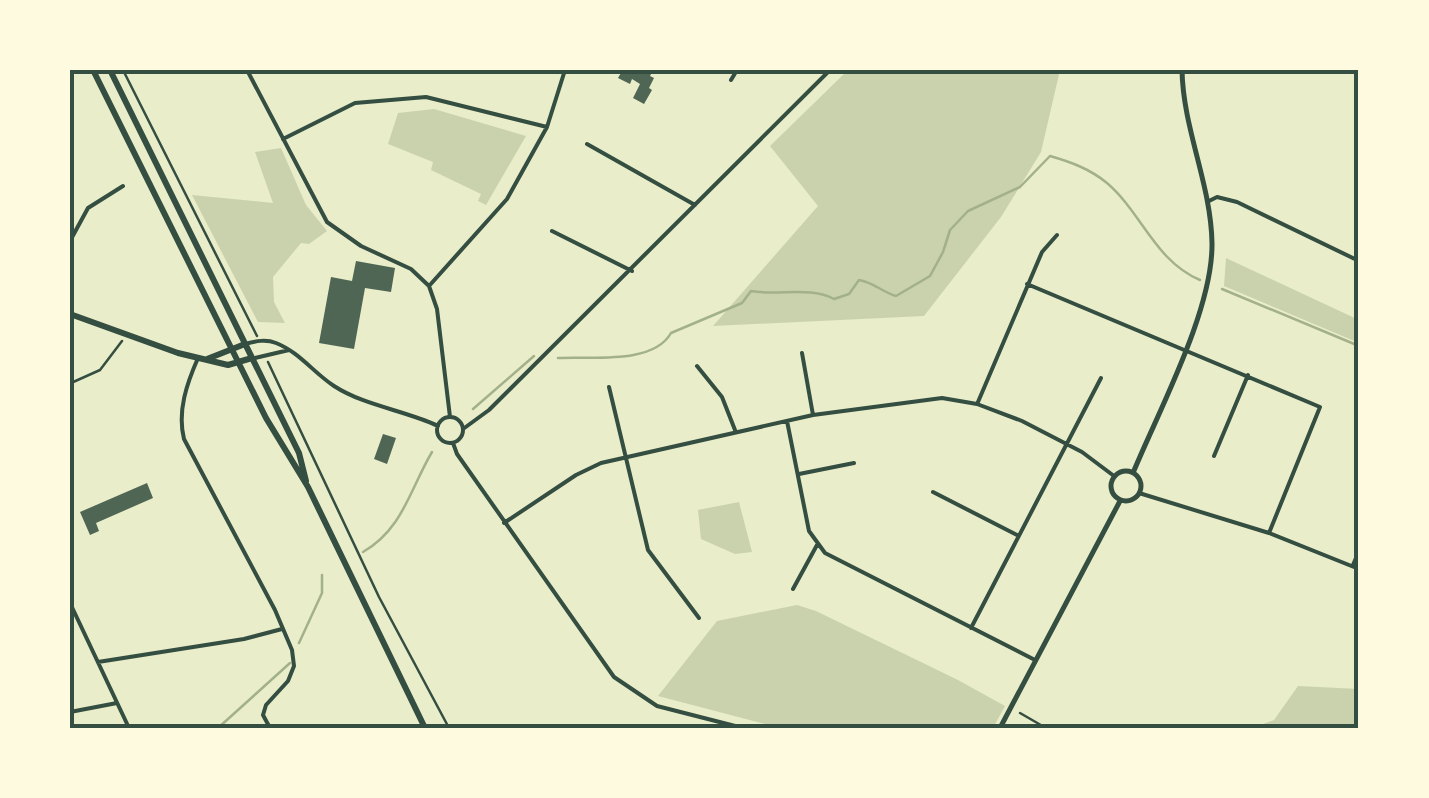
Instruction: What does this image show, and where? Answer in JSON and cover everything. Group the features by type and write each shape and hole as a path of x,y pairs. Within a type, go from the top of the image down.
{"main road":[{"path":"93,70 232,350 290,462 308,487"},
{"path":"110,70 246,344 298,454 308,487 425,728"},
{"path":"70,314 228,366 252,358"},
{"path":"202,358 246,344"}],"street":[{"path":"247,70 327,222 361,246 411,269 429,286 436,300 450,417"},
{"path":"429,286 508,199 547,127 565,70"},
{"path":"732,80 737,70"},
{"path":"452,443 632,271 830,70"},
{"path":"1132,473 1184,350 1209,272 1212,244 1182,70"},
{"path":"283,139 355,103 426,97 547,127"},
{"path":"587,144 695,205"},
{"path":"70,241 88,208 122,186"},
{"path":"1206,202 1217,197 1238,202 1359,261"},
{"path":"552,231 632,271"},
{"path":"978,404 1027,284 1042,252 1056,235"},
{"path":"1027,284 1320,407 1269,533"},
{"path":"246,344 259,340 273,342 289,350 333,386 438,426"},
{"path":"252,358 289,350"},
{"path":"802,353 813,414"},
{"path":"202,358 185,393 181,425 184,439 275,610 292,650 294,666 288,682 266,705 263,715 270,728"},
{"path":"697,366 722,397 735,430"},
{"path":"1214,456 1248,375"},
{"path":"972,628 1100,378"},
{"path":"610,387 648,550 699,618"},
{"path":"504,523 601,463 813,414 942,398 978,404 1068,444 1114,476"},
{"path":"450,417 460,422 463,429"},
{"path":"438,426 450,417"},
{"path":"786,420 810,531 825,553 1034,660"},
{"path":"438,426 439,437 452,443 614,677 656,706 743,728"},
{"path":"799,474 854,463"},
{"path":"1123,471 1132,473 1139,479 1140,492 1132,500 1120,501 1111,490 1114,476 1123,471"},
{"path":"932,492 1019,536"},
{"path":"1140,492 1269,533 1359,569"},
{"path":"1000,728 1120,501"},
{"path":"792,589 817,545"},
{"path":"1352,566 1359,551"},
{"path":"70,603 129,728"},
{"path":"98,662 244,639 282,629"},
{"path":"70,712 117,704"}],"path":[{"path":"123,70 259,340"},
{"path":"71,383 100,370 126,334"},
{"path":"266,355 379,597 449,728"},
{"path":"1020,713 1046,728"}],"green space":[{"path":"848,70 1060,70 1041,152 1001,217 924,316 713,326 818,206 770,146"},
{"path":"434,109 526,136 486,205 478,201 481,194 431,170 433,162 388,144 398,113"},
{"path":"281,148 306,205 327,231 309,244 301,243 273,277 274,302 285,323 258,322 192,195 273,203 255,152"},
{"path":"1226,258 1359,320 1359,343 1224,286"},
{"path":"739,502 752,552 735,554 701,539 698,510"},
{"path":"797,605 1005,706 993,728 780,728 658,696 717,621"},
{"path":"1298,686 1359,689 1359,728 1252,728 1274,720"}],"building":[{"path":"627,70 653,70 649,88 652,90 644,104 633,98 640,84 618,78"},
{"path":"356,261 395,268 391,292 365,288 354,349 319,343 331,277 352,281"},
{"path":"383,434 396,438 387,464 374,459"},
{"path":"147,483 153,498 96,523 99,531 90,535 80,512"}],"waterway":[{"path":"558,358 620,357 650,350 671,333 742,303 751,291 805,292 834,299 849,294 859,280 896,296 930,276 950,230 968,211 1020,187 1050,156 1080,166 1107,183 1171,261 1200,280"},
{"path":"1222,289 1359,346"},
{"path":"473,409 534,356"},
{"path":"363,552 377,543 397,520 432,452"},
{"path":"299,643 322,593 322,575"},
{"path":"218,728 290,663"}]}
